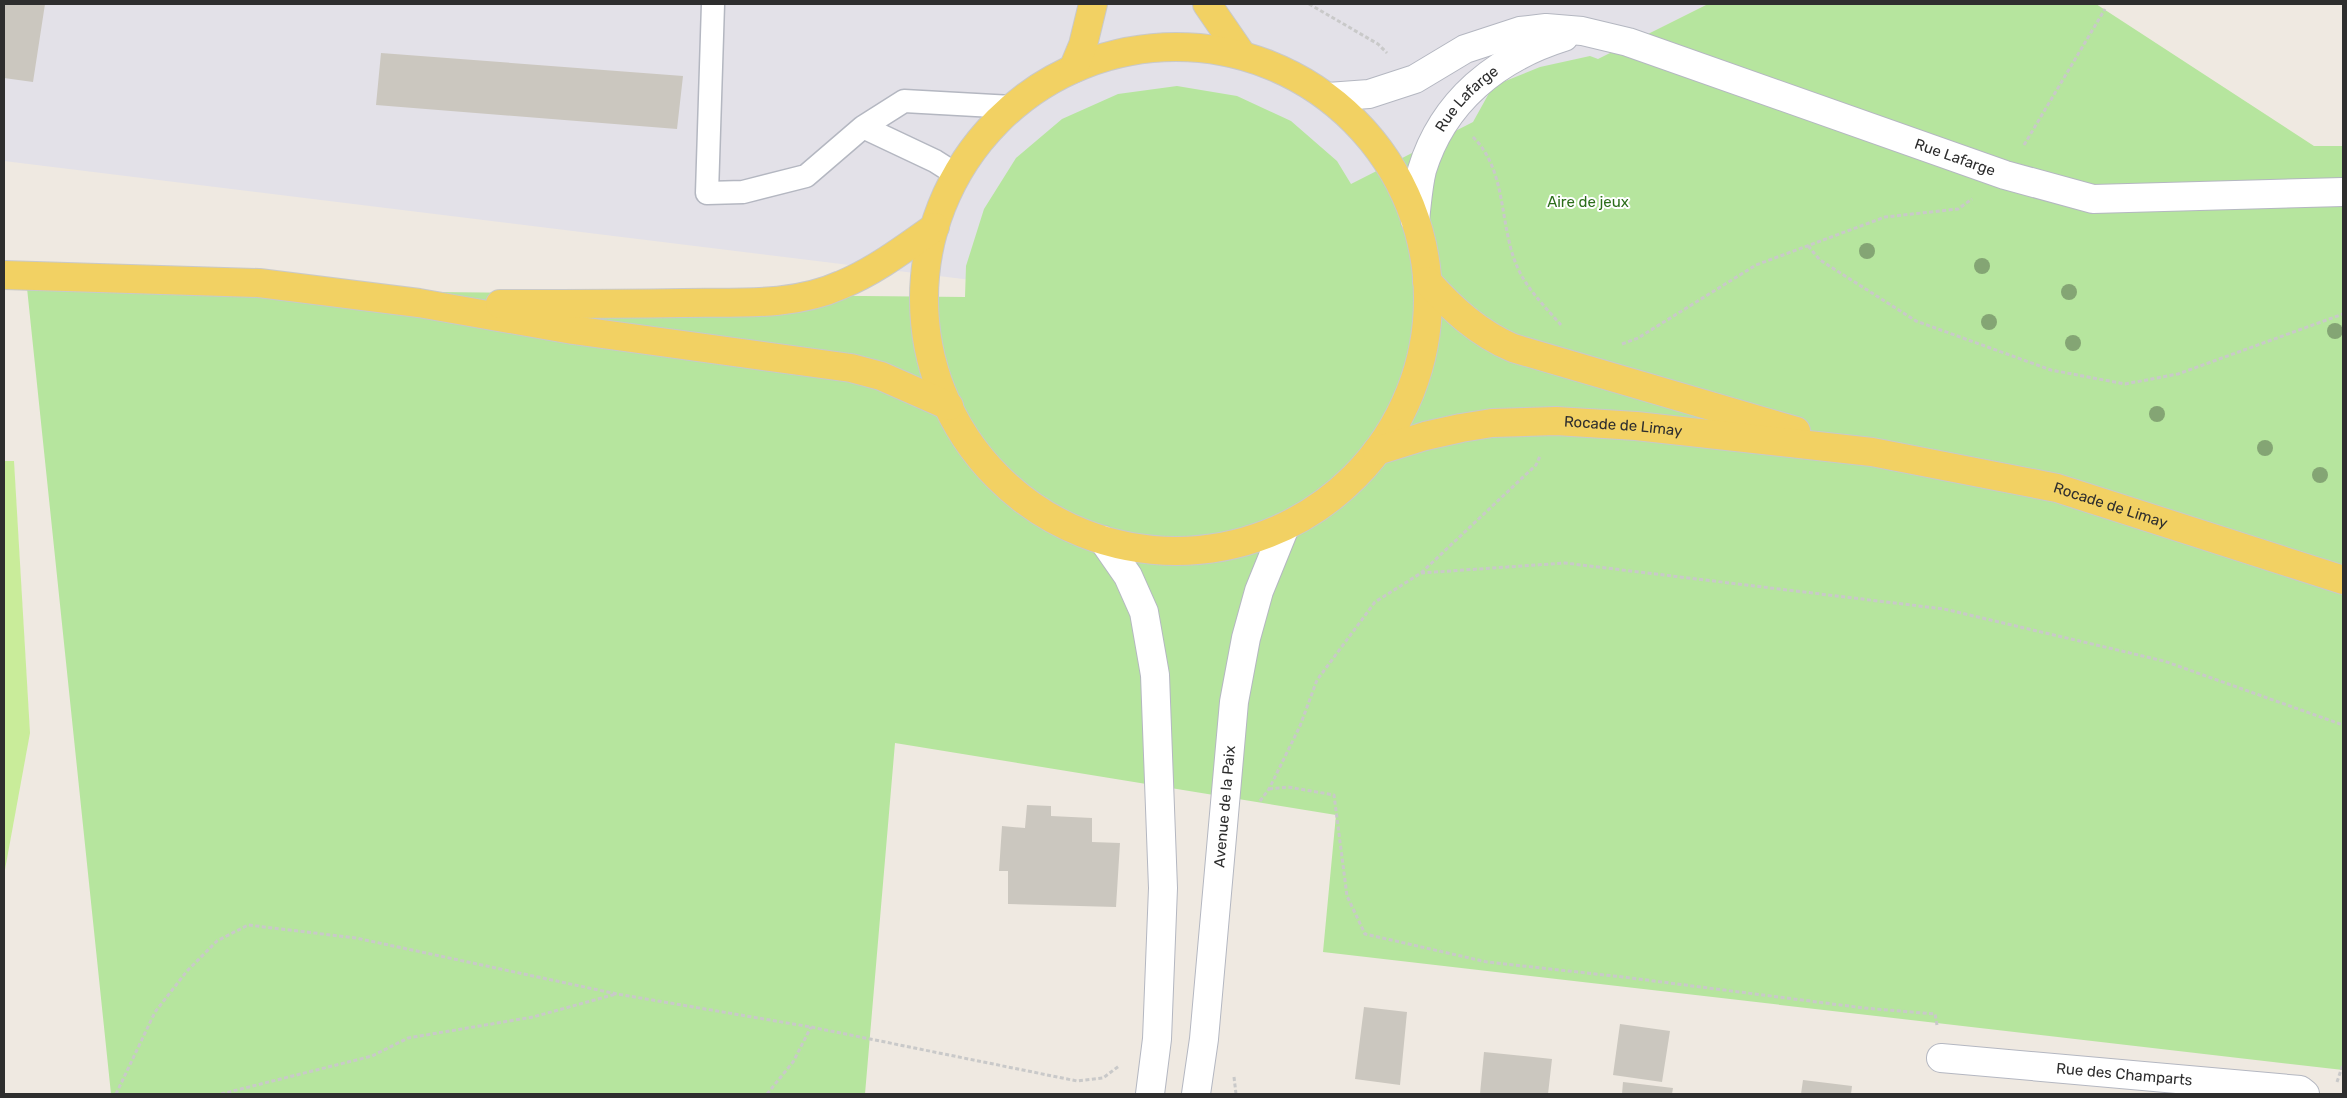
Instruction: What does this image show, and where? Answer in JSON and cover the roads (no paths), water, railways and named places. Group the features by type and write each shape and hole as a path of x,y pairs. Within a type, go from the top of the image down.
{"main road":[{"path":"1073,69 1082,45 1093,4"},
{"path":"1207,4 1242,55"},
{"path":"1192,47 1242,55 1284,70 1328,97 1354,120 1378,147 1397,176 1415,220 1422,244 1427,280 1426,326 1418,371 1401,413 1377,451 1336,494 1284,527 1234,544 1195,550 1142,549 1103,540 1049,516 1010,489 978,454 949,406 934,368 925,318 927,267 935,227 942,204 957,175 979,142 1012,107 1038,88 1073,69 1114,54 1149,48 1192,47"},
{"path":"419,303 592,304 727,302 810,296 840,286 896,255 935,227"},
{"path":"4,275 259,283 419,303 573,330 851,368 881,376 949,406"},
{"name":"Rocade de Limay","path":"1427,280 1466,320 1491,338 1566,365 1872,452"},
{"name":"Rocade de Limay","path":"1377,451 1424,436 1461,428 1492,423 1556,421 1636,426 1872,452 2057,488 2343,580"}],"street":[{"name":"Rue Lafarge","path":"1328,97 1369,94 1415,79 1465,49 1496,37 1546,28 1582,31 1628,42 2005,175 2093,199 2343,192"},
{"name":"Rue Lafarge","path":"1415,220 1422,171 1441,127 1450,112 1485,76 1508,60 1537,45 1582,31"},
{"name":"Avenue de la Paix","path":"1196,1094 1204,1039 1234,702 1246,638 1259,590 1284,527"},
{"path":"1103,540 1128,576 1144,612 1155,675 1163,888 1158,1039 1150,1094"},
{"name":"Rue des Champarts","path":"1941,1058 2300,1090 2305,1094"}],"lane":[{"path":"713,4 707,193 743,192 806,176 863,128 904,101 1012,107"},
{"path":"863,128 935,161 957,175"}],"park label":[{"name":"Aire de jeux","path":"1588,202"}]}
